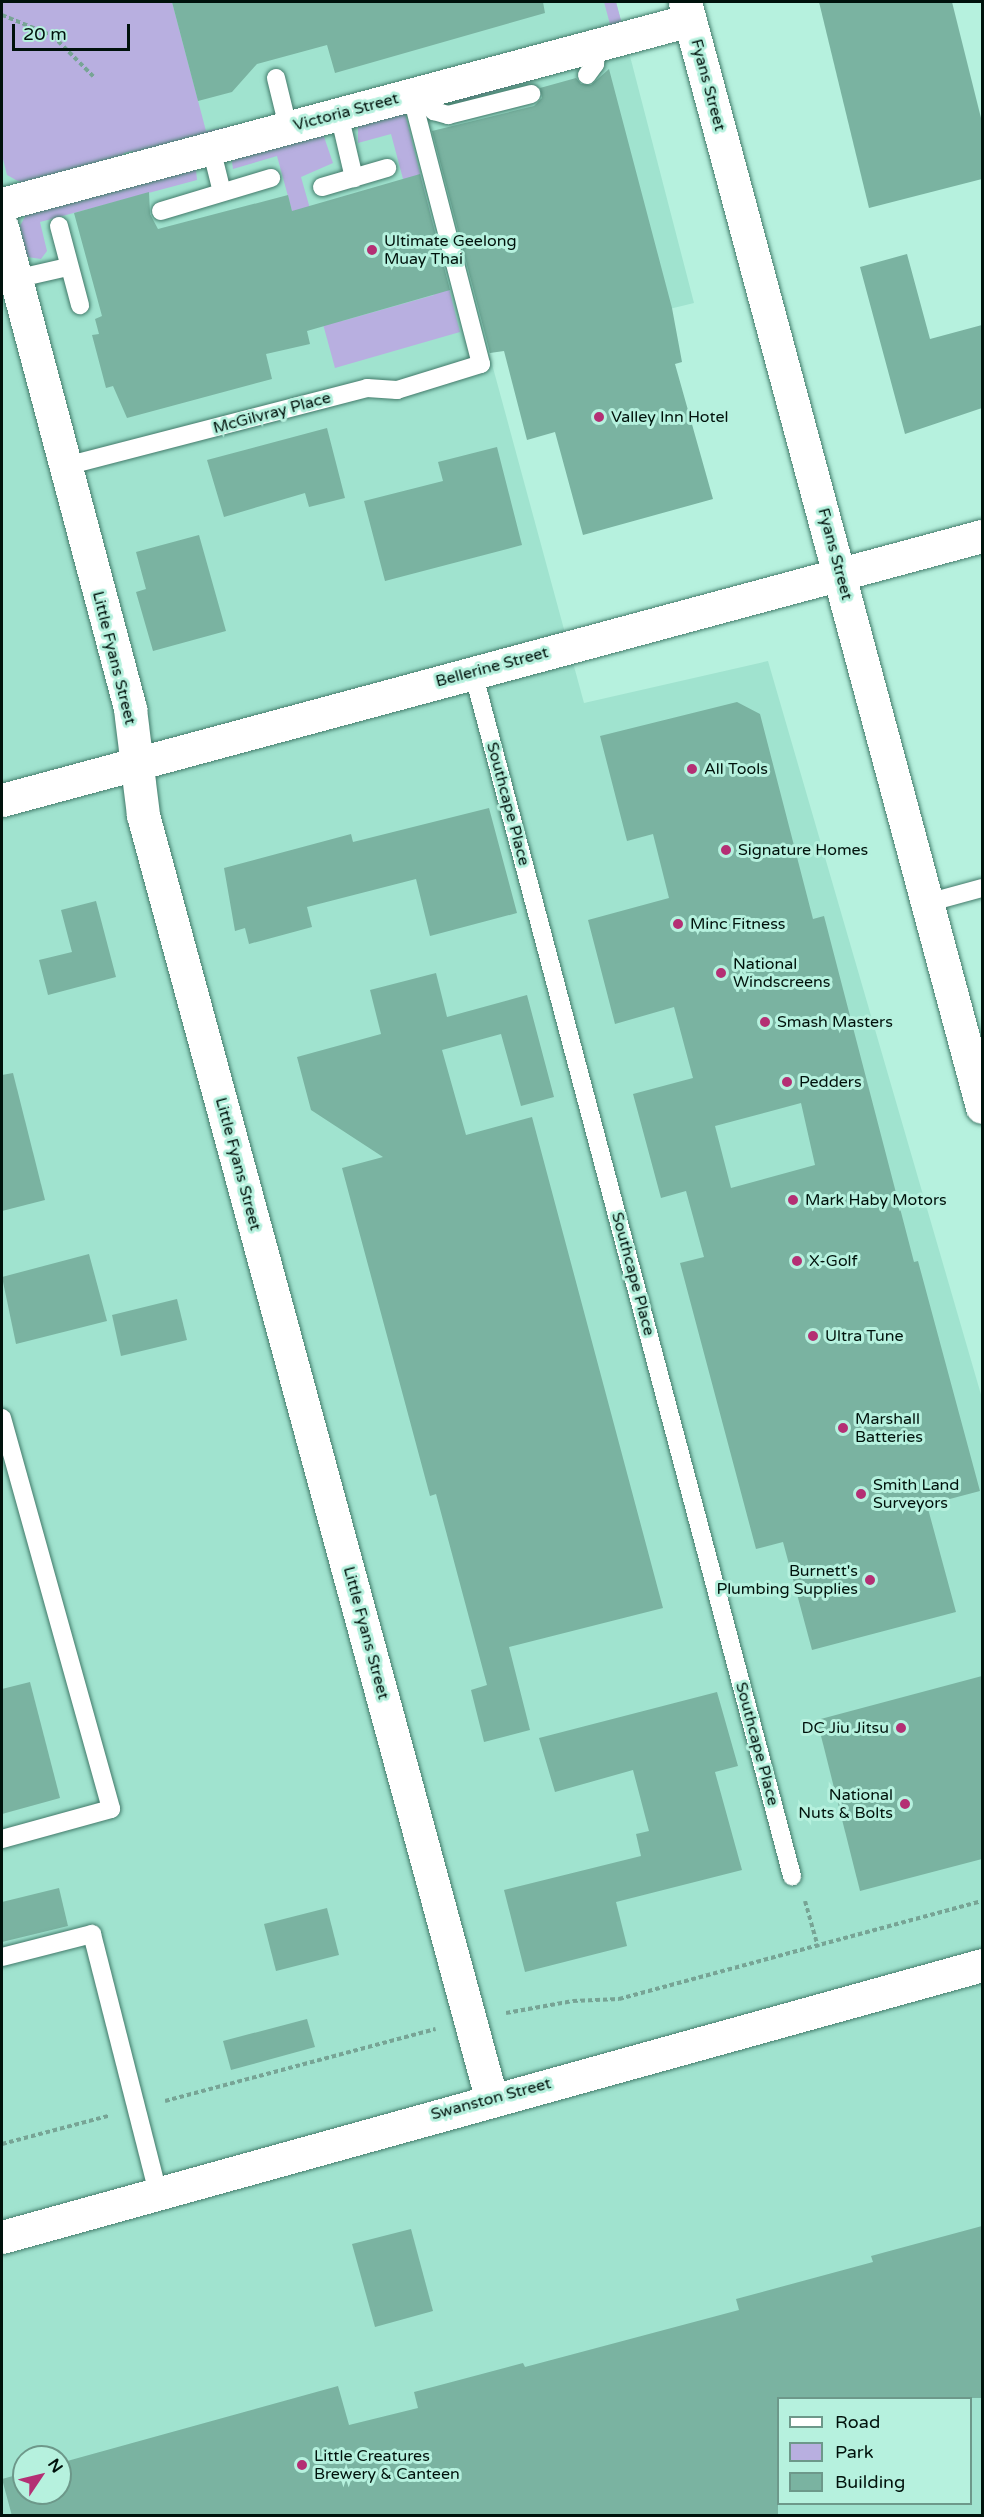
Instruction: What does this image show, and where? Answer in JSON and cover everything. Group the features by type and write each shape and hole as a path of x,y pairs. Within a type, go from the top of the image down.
{"street":[{"name":"Victoria Street","path":"2,204 414,94 592,60 687,10"},
{"name":"Fyans Street","path":"687,10 982,1107"},
{"name":"Little Fyans Street","path":"2,227 62,467 130,709 143,815 491,2098"},
{"name":"Bellerine Street","path":"2,800 982,536"},
{"name":"Swanston Street","path":"2,2236 491,2098 982,1965"}],"lane":[{"path":"276,78 288,127"},
{"path":"414,94 434,111 448,115 531,94"},
{"name":"McGilvray Place","path":"62,467 367,388 397,390 481,363 414,94"},
{"path":"339,114 354,178"},
{"path":"211,148 222,192"},
{"path":"322,187 387,168"},
{"path":"161,211 271,178"},
{"path":"58,226 80,305"},
{"path":"15,279 68,267"},
{"name":"Southcape Place","path":"473,672 792,1876"},
{"path":"927,903 982,888"},
{"path":"2,1418 8,1468 111,1809 2,1839"},
{"path":"2,1957 92,1934 158,2192"}],"path":[{"path":"2,15 53,36 93,76"},
{"path":"804,1898 818,1947"},
{"path":"499,2015 573,2001 619,2000 982,1901"},
{"path":"2,2144 436,2028"}],"shaded area":[{"path":"2,2 616,2 694,303 489,353 584,703 768,661 982,1398 982,2515 2,2516"}],"green space":[{"path":"2,2 172,2 206,131 271,118 137,155 132,151 124,153 120,161 31,186 16,180 7,175 2,155"},
{"path":"604,2 616,2 622,24 611,28"},
{"path":"575,67 460,102 452,96"},
{"path":"404,110 460,332 335,368 277,156 233,169 232,162 234,156 322,131 333,163 301,177 342,321 434,295 391,134 358,143 358,121"},
{"path":"191,166 196,170 197,180 40,222 47,251 41,259 27,257 20,226 28,211"}],"building":[{"path":"172,2 543,2 545,13 335,73 327,45 257,64 232,92 198,101"},
{"path":"819,2 952,2 982,122 982,179 869,208"},
{"path":"609,69 672,308 682,362 675,364 713,499 583,535 555,432 527,440 504,351 490,353 432,131 534,106 542,98 540,88 576,78 581,84 591,85"},
{"path":"420,174 450,290 307,331 310,344 266,354 272,379 127,418 113,386 106,388 92,335 99,334 95,319 102,316 74,213 149,192 150,214 158,229 288,195 292,211"},
{"path":"907,254 930,339 982,325 982,408 905,434 860,267"},
{"path":"327,428 345,498 309,507 305,493 224,517 207,460"},
{"path":"497,447 522,545 385,581 364,501 443,481 438,462"},
{"path":"199,535 226,631 153,651 136,592 146,589 136,552"},
{"path":"737,702 760,714 813,919 824,916 914,1262 918,1261 980,1491 927,1505 956,1612 812,1650 783,1542 756,1549 680,1263 704,1257 686,1191 661,1198 633,1094 693,1078 674,1007 615,1024 588,920 669,898 653,834 627,841 600,736","holes":["801,1103 815,1165 731,1188 715,1126"]},
{"path":"489,808 517,913 430,936 416,879 307,907 312,927 249,944 245,928 235,931 224,868 351,834 353,842"},
{"path":"96,901 116,977 48,995 39,960 72,952 61,910"},
{"path":"436,973 447,1017 527,995 554,1097 521,1106 501,1034 442,1050 466,1135 532,1117 663,1608 509,1647 530,1730 484,1742 471,1690 487,1685 436,1494 430,1496 342,1168 383,1157 311,1110 297,1057 381,1034 370,990"},
{"path":"13,1073 45,1200 2,1211 2,1075"},
{"path":"89,1254 107,1321 16,1344 2,1277"},
{"path":"177,1299 187,1340 121,1356 112,1315"},
{"name":"National Nuts & Bolts","path":"982,1676 982,1859 860,1891 817,1720"},
{"path":"30,1682 60,1798 2,1814 2,1689"},
{"path":"717,1692 738,1766 715,1772 742,1870 616,1902 627,1946 525,1972 504,1890 641,1856 636,1834 649,1831 633,1770 555,1792 539,1738"},
{"path":"59,1888 68,1926 2,1942 2,1902"},
{"path":"327,1908 339,1955 276,1971 264,1924"},
{"path":"307,2019 315,2047 231,2070 223,2041"},
{"path":"982,2226 982,2398 777,2397 778,2516 12,2516 2,2479 12,2476 12,2505 72,2505 72,2460 338,2386 349,2425 418,2408 414,2392 523,2363 525,2367 739,2310 736,2299 873,2262 871,2256"},
{"path":"411,2229 433,2311 375,2327 352,2244"}],"place":[{"name":"Ultimate Geelong Muay Thai","path":"372,250"},
{"name":"Valley Inn Hotel","path":"599,417"},
{"name":"All Tools","path":"692,769"},
{"name":"Signature Homes","path":"726,850"},
{"name":"Minc Fitness","path":"678,924"},
{"name":"National Windscreens","path":"721,973"},
{"name":"Smash Masters","path":"765,1022"},
{"name":"Pedders","path":"787,1082"},
{"name":"Mark Haby Motors","path":"793,1200"},
{"name":"X-Golf","path":"797,1261"},
{"name":"Ultra Tune","path":"813,1336"},
{"name":"Marshall Batteries","path":"843,1428"},
{"name":"Smith Land Surveyors","path":"861,1494"},
{"name":"Burnett's Plumbing Supplies","path":"870,1580"},
{"name":"DC Jiu Jitsu","path":"901,1728"},
{"name":"National Nuts & Bolts","path":"905,1804"},
{"name":"Little Creatures Brewery & Canteen","path":"302,2465"}]}
